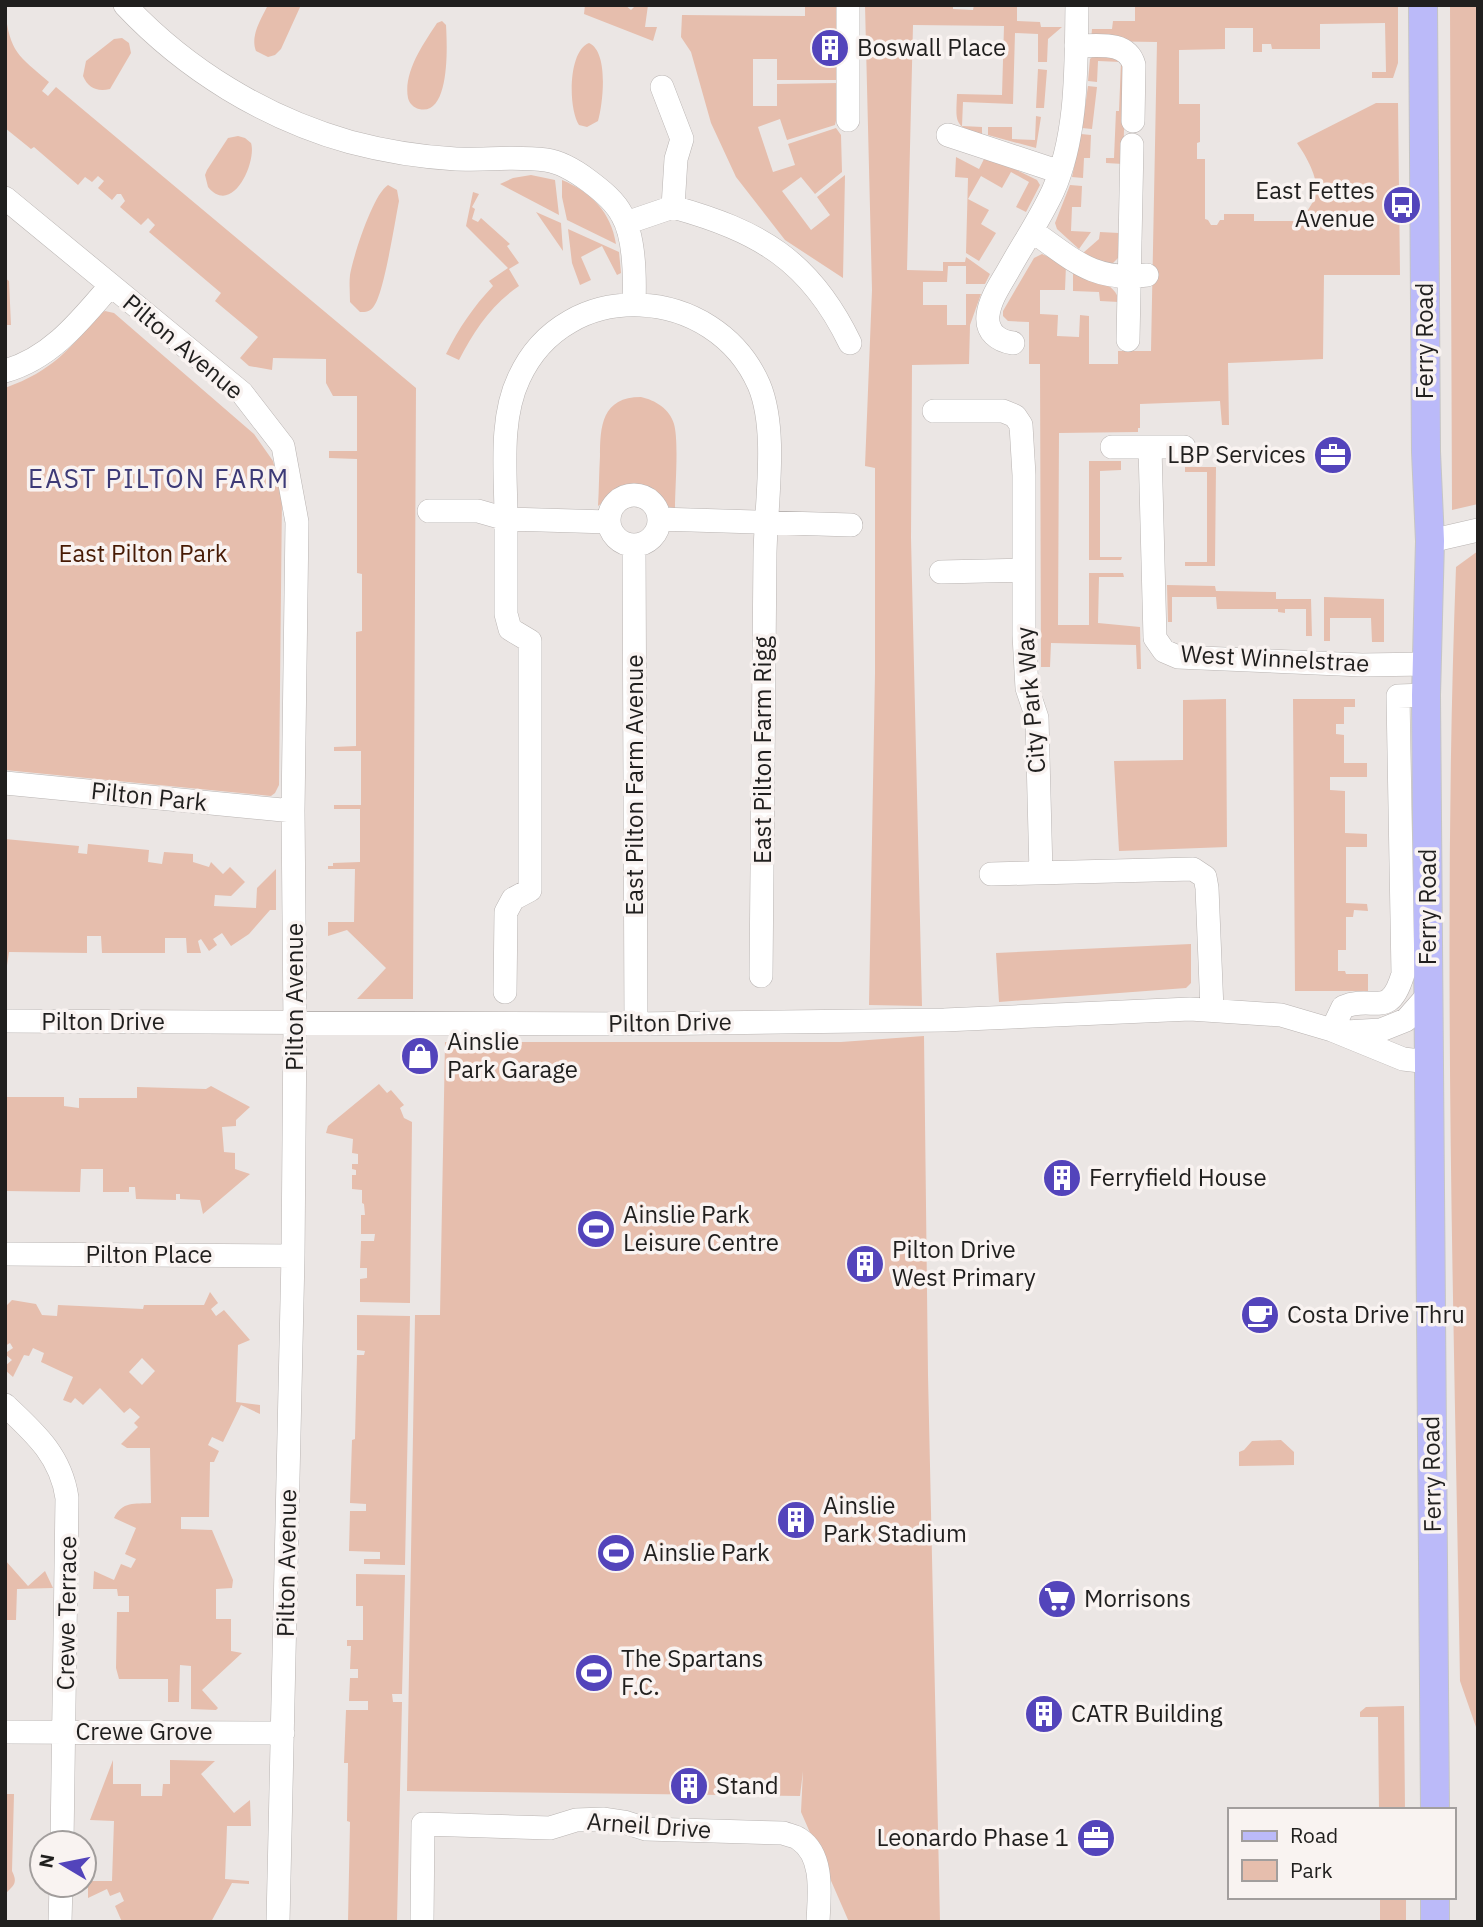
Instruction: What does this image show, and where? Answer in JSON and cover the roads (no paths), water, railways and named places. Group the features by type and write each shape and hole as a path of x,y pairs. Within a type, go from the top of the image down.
{"main road":[{"name":"Ferry Road","path":"1423,5 1426,452 1430,541 1426,695 1435,1808"},
{"path":"1435,1899 1435,1922"}],"street":[{"path":"125,5 168,47 200,71 266,109 324,134 386,150 454,159 539,159 557,162 586,179 622,213 626,223 635,276 634,304"},
{"path":"848,5 848,120"},
{"path":"1013,343 1002,341 993,334 988,313 996,292 1032,231 1060,172 1072,117 1077,5"},
{"path":"1076,46 1115,47 1127,51 1134,65 1133,121"},
{"path":"662,87 682,139 676,159 673,206"},
{"path":"948,135 1060,172"},
{"path":"1128,340 1138,276 1132,145"},
{"name":"Pilton Avenue","path":"5,198 242,393 283,446 297,522 293,811 293,1256 278,1922"},
{"path":"626,223 673,206 717,219 779,251 825,299 850,343"},
{"path":"1032,231 1090,270 1108,276 1138,276"},
{"path":"5,371 22,366 49,350 110,286"},
{"name":"East Pilton Farm Rigg","path":"505,992 506,912 513,899 530,890 530,642 517,635 508,623 508,414 512,396 524,368 539,347 566,323 595,310 634,304 671,310 699,320 725,338 747,363 763,396 768,423 761,976"},
{"name":"City Park Way","path":"934,411 1003,411 1015,416 1021,425 1024,475 1024,635 1027,688 1037,719 1041,873"},
{"path":"1112,447 1184,447"},
{"name":"West Winnelstrae","path":"1150,447 1155,638 1164,651 1178,657 1362,665 1427,664"},
{"path":"632,495 640,496 654,504 659,519 655,534 642,544 634,545 614,536 609,522 612,507 632,495"},
{"path":"429,511 478,511 506,519 609,522"},
{"path":"659,519 851,526"},
{"path":"1430,541 1478,530"},
{"name":"East Pilton Farm Avenue","path":"634,545 636,1024"},
{"path":"942,572 1024,570"},
{"path":"1336,1031 1343,1007 1351,1004 1376,1004 1390,999 1398,989 1403,974 1398,696 1426,695"},
{"name":"Pilton Park","path":"5,783 293,811"},
{"path":"992,874 1193,869 1205,877 1212,1010"},
{"name":"Pilton Drive","path":"1336,1031 1381,1030 1406,1020 1428,995"},
{"name":"Pilton Drive","path":"5,1021 636,1024 944,1020 1190,1009 1281,1015 1336,1031 1403,1059 1429,1062"},
{"name":"Pilton Place","path":"5,1254 293,1256"},
{"name":"Crewe Terrace","path":"5,1405 49,1449 61,1471 66,1488 68,1526 62,1829"},
{"name":"Crewe Grove","path":"5,1732 283,1733"},
{"name":"Arneil Drive","path":"422,1922 423,1824 550,1828 576,1820 604,1819 646,1829 783,1833 800,1839 811,1854 819,1874 818,1922"},
{"path":"60,1922 61,1899"}],"place":[{"name":"Boswall Place","path":"830,48"},
{"name":"East Fettes Avenue","path":"1402,205"},
{"name":"LBP Services","path":"1333,455"},
{"name":"Ainslie Park Garage","path":"420,1056"},
{"name":"Ferryfield House","path":"1062,1178"},
{"name":"Ainslie Park Leisure Centre","path":"596,1229"},
{"name":"Pilton Drive West Primary","path":"865,1264"},
{"name":"Costa Drive Thru","path":"1260,1315"},
{"name":"Ainslie Park Stadium","path":"796,1520"},
{"name":"Ainslie Park","path":"616,1553"},
{"name":"Morrisons","path":"1057,1599"},
{"name":"The Spartans F.C.","path":"594,1673"},
{"name":"CATR Building","path":"1044,1714"},
{"name":"Stand","path":"689,1786"},
{"name":"Leonardo Phase 1","path":"1096,1838"}],"district":[{"name":"EAST PILTON FARM","path":"159,479"}],"park label":[{"name":"East Pilton Park","path":"143,554"}]}
